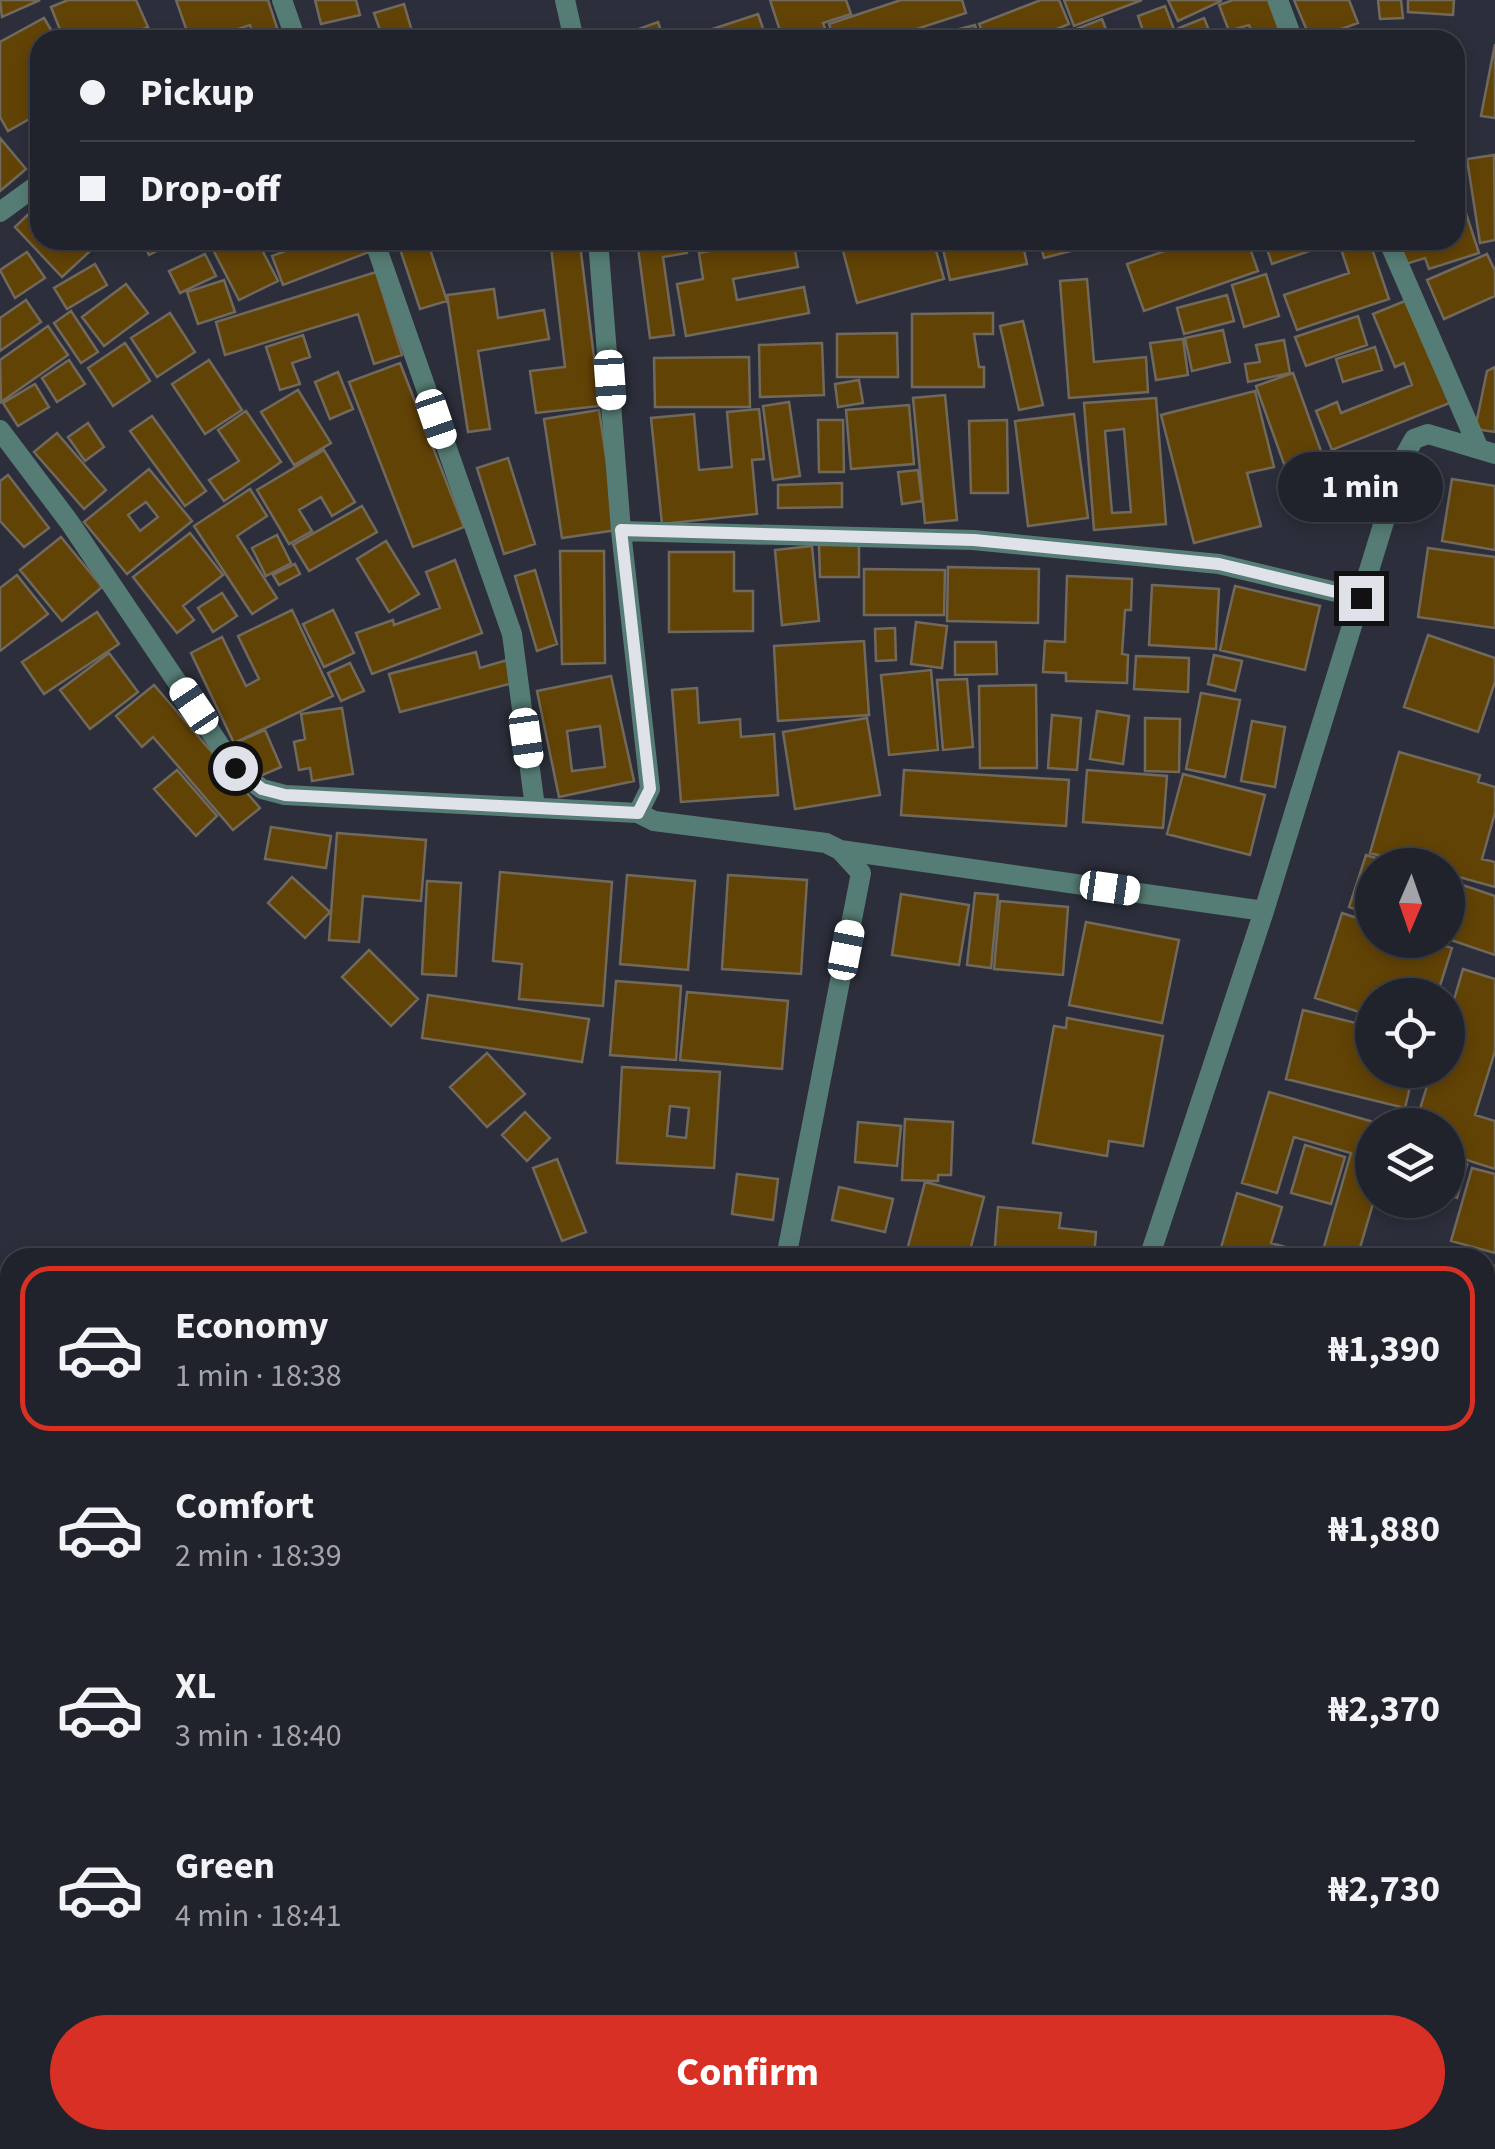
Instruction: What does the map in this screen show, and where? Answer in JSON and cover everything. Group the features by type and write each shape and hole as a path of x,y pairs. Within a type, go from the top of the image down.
{"street":[{"path":"282,0 292,30"},
{"path":"565,0 572,30"},
{"path":"1278,0 1289,30"},
{"path":"0,212 30,190"},
{"path":"378,250 512,634 535,807"},
{"path":"599,250 621,530 650,789 638,813"},
{"path":"1393,250 1487,452"},
{"path":"0,430 70,523 235,768 262,789 285,795 638,813 654,821 826,842 840,850 860,873 788,1248"},
{"path":"1153,1248 1264,911 1404,457 1414,439 1428,434 1487,452"},
{"path":"621,530 974,540 1219,564 1361,598"},
{"path":"840,850 1264,911"}],"building":[{"path":"0,0 40,0 2,17"},
{"path":"68,0 136,0 148,27 60,30 51,7"},
{"path":"176,0 268,0 278,30 252,30 250,25 235,30 186,30"},
{"path":"315,0 356,0 360,15 321,24"},
{"path":"770,0 846,0 851,14 823,23 825,30 780,30"},
{"path":"901,0 962,0 966,13 914,30 831,30 829,24"},
{"path":"1041,0 1059,0 1069,24 1054,30 982,30 979,24"},
{"path":"1064,0 1142,0 1074,26"},
{"path":"1168,0 1221,0 1221,1 1178,21"},
{"path":"1233,0 1268,0 1279,30 1251,30 1249,25 1229,30 1219,5"},
{"path":"1294,0 1349,0 1358,23 1339,30 1307,30"},
{"path":"1378,0 1401,0 1403,18 1380,19"},
{"path":"1408,0 1454,0 1453,15 1408,12"},
{"path":"404,4 411,28 380,30 374,13"},
{"path":"1165,6 1174,30 1143,30 1138,16"},
{"path":"758,14 764,30 709,30"},
{"path":"44,18 51,30 30,30 30,119 8,131 0,117 0,42"},
{"path":"1204,18 1209,30 1180,30"},
{"path":"1102,19 1106,30 1074,30"},
{"path":"658,22 661,30 636,30"},
{"path":"1495,44 1495,118 1481,116"},
{"path":"0,138 26,169 0,191"},
{"path":"1494,155 1495,240 1480,243 1467,159"},
{"path":"1465,210 1479,253 1429,269 1425,258 1406,264 1401,250 1465,250"},
{"path":"30,213 30,243 15,227"},
{"path":"37,250 91,250 62,277"},
{"path":"213,250 262,250 278,281 239,300"},
{"path":"288,250 369,252 283,285 272,256"},
{"path":"400,250 430,250 447,301 420,309"},
{"path":"551,250 581,250 600,406 536,413 530,371 565,367"},
{"path":"638,250 687,250 687,253 663,257 674,335 650,338"},
{"path":"795,250 798,267 733,279 737,300 804,287 809,313 686,336 677,284 703,279 699,253"},
{"path":"843,250 936,250 944,279 857,303"},
{"path":"943,250 1024,250 1027,264 950,280"},
{"path":"1042,250 1074,250 1044,258"},
{"path":"1168,250 1251,250 1258,271 1144,311 1127,264"},
{"path":"1267,250 1312,250 1272,264"},
{"path":"1341,250 1372,250 1389,299 1297,330 1284,295 1349,273"},
{"path":"27,252 45,278 15,298 0,270"},
{"path":"205,254 216,276 180,293 169,271"},
{"path":"1487,254 1495,271 1495,296 1444,319 1427,280"},
{"path":"95,264 107,285 67,309 54,288"},
{"path":"376,272 402,355 374,364 358,314 225,355 216,322"},
{"path":"1266,274 1279,316 1244,327 1232,285"},
{"path":"1087,279 1094,362 1146,357 1148,392 1069,398 1060,281"},
{"path":"224,280 235,312 198,324 187,292"},
{"path":"126,284 148,313 104,346 82,317"},
{"path":"494,289 498,318 544,310 549,339 478,351 490,429 468,432 447,295"},
{"path":"1227,295 1234,321 1184,334 1177,308"},
{"path":"1410,299 1452,402 1332,450 1316,411 1337,402 1341,413 1412,385 1404,363 1395,367 1373,314"},
{"path":"26,300 41,322 0,351 0,318"},
{"path":"71,311 98,352 81,363 54,323"},
{"path":"170,313 195,352 157,377 131,338"},
{"path":"993,313 993,334 974,334 979,367 984,367 984,387 912,387 912,314"},
{"path":"1358,316 1367,345 1306,366 1295,337"},
{"path":"1023,321 1043,405 1019,410 1000,326"},
{"path":"48,326 68,355 1,402 0,360"},
{"path":"1223,330 1230,362 1192,371 1185,338"},
{"path":"897,333 898,377 837,377 837,334"},
{"path":"303,335 310,357 292,363 300,384 280,390 266,347"},
{"path":"1183,339 1188,375 1156,380 1150,343"},
{"path":"1284,340 1290,373 1248,382 1245,364 1260,362 1256,345"},
{"path":"125,343 150,381 113,406 88,368"},
{"path":"822,343 824,395 760,397 759,345"},
{"path":"1375,347 1382,370 1343,382 1336,359"},
{"path":"749,357 750,407 655,407 654,358"},
{"path":"69,360 85,384 57,402 42,378"},
{"path":"209,360 242,410 205,434 172,384"},
{"path":"400,363 464,527 413,547 349,382"},
{"path":"1495,367 1495,432 1475,429 1487,371"},
{"path":"338,372 353,409 330,419 315,382"},
{"path":"1293,373 1321,451 1284,464 1256,386"},
{"path":"859,380 863,403 838,407 835,384"},
{"path":"35,384 49,407 18,426 3,403"},
{"path":"298,390 331,443 294,465 261,412"},
{"path":"1255,391 1274,467 1247,473 1261,526 1194,543 1161,415"},
{"path":"945,395 957,520 925,523 913,398"},
{"path":"1156,398 1166,524 1094,530 1084,403","holes":["1124,429 1131,512 1112,513 1105,431"]},
{"path":"789,402 800,476 773,480 763,406"},
{"path":"909,405 914,464 851,469 846,410"},
{"path":"759,409 764,459 752,460 757,514 662,524 651,418 694,414 699,470 732,467 727,412"},
{"path":"599,410 617,530 562,538 544,419"},
{"path":"246,411 281,462 224,501 209,480 239,461 218,430"},
{"path":"1074,414 1088,518 1028,526 1015,421"},
{"path":"152,416 206,491 185,506 130,431"},
{"path":"818,420 843,420 844,472 819,472"},
{"path":"1007,420 1008,493 971,493 969,421"},
{"path":"88,423 104,447 85,461 68,437"},
{"path":"57,433 106,490 84,509 34,452"},
{"path":"324,450 355,502 332,516 321,497 299,510 312,531 289,544 257,490"},
{"path":"508,458 535,544 504,554 477,468"},
{"path":"149,469 192,521 127,574 84,522","holes":["146,502 158,517 140,531 128,515"]},
{"path":"918,470 922,501 902,504 898,472"},
{"path":"8,475 49,528 24,547 0,521 0,481"},
{"path":"1452,479 1495,486 1495,550 1442,541"},
{"path":"842,483 842,507 778,508 778,485"},
{"path":"250,489 267,516 237,536 277,598 252,614 194,526"},
{"path":"362,506 377,532 309,571 293,545"},
{"path":"190,533 223,575 183,606 194,620 177,633 133,577"},
{"path":"277,535 291,563 266,576 252,548"},
{"path":"61,537 102,587 62,621 20,570"},
{"path":"386,541 419,594 389,612 357,559"},
{"path":"859,544 859,577 820,577 819,545"},
{"path":"812,546 819,621 782,625 775,550"},
{"path":"1428,548 1495,557 1495,628 1418,617"},
{"path":"560,551 604,551 605,663 562,664"},
{"path":"669,552 734,552 734,591 753,591 753,631 669,632"},
{"path":"455,560 482,633 372,674 356,633 393,620 394,625 440,608 426,572"},
{"path":"295,564 300,574 279,585 273,575"},
{"path":"948,567 1039,569 1038,623 947,621"},
{"path":"864,569 945,570 944,615 864,615"},
{"path":"535,570 557,644 537,651 515,576"},
{"path":"17,575 48,614 0,651 0,588"},
{"path":"1067,576 1132,579 1131,610 1125,610 1122,654 1128,655 1127,683 1066,681 1066,673 1043,672 1045,641 1065,642"},
{"path":"1152,585 1219,589 1216,649 1149,645"},
{"path":"1235,586 1320,606 1305,670 1220,650"},
{"path":"222,593 237,616 213,632 198,608"},
{"path":"292,610 333,696 234,743 191,653 222,637 246,686 259,679 238,636"},
{"path":"333,610 354,653 324,667 303,624"},
{"path":"97,612 119,644 44,694 22,662"},
{"path":"916,622 947,626 942,668 911,664"},
{"path":"895,628 896,660 876,661 875,629"},
{"path":"1428,635 1495,658 1495,682 1478,732 1404,707"},
{"path":"864,641 869,715 778,721 774,646"},
{"path":"955,642 996,642 997,674 955,675"},
{"path":"476,652 480,668 507,660 513,683 400,712 389,674"},
{"path":"109,653 138,692 90,729 60,690"},
{"path":"1214,655 1242,661 1235,691 1208,684"},
{"path":"1136,656 1189,658 1188,692 1134,689"},
{"path":"350,663 364,691 341,701 328,673"},
{"path":"931,670 938,750 889,755 881,675"},
{"path":"611,676 634,781 559,797 537,691","holes":["600,726 605,767 572,771 567,731"]},
{"path":"967,679 973,747 943,750 937,680"},
{"path":"154,685 260,808 233,830 153,737 142,747 116,716"},
{"path":"1036,685 1037,768 980,768 979,686"},
{"path":"697,688 699,723 740,719 741,737 774,734 778,795 681,802 672,690"},
{"path":"1201,693 1240,700 1225,777 1186,769"},
{"path":"342,708 353,774 312,781 310,768 299,770 294,742 305,739 301,714"},
{"path":"1097,711 1129,716 1123,764 1090,759"},
{"path":"1052,715 1081,718 1077,770 1048,768"},
{"path":"867,718 880,795 795,809 783,732"},
{"path":"1145,718 1180,719 1179,772 1145,771"},
{"path":"1252,721 1285,727 1275,787 1241,781"},
{"path":"265,730 281,767 253,779 237,742"},
{"path":"1399,752 1480,775 1478,782 1495,787 1495,813 1482,859 1495,862 1495,887 1465,879 1465,848 1371,848"},
{"path":"177,770 217,816 196,836 154,789"},
{"path":"904,770 1069,780 1066,826 901,815"},
{"path":"1087,770 1167,776 1163,828 1083,822"},
{"path":"1183,774 1265,795 1250,855 1167,834"},
{"path":"271,827 331,836 326,868 265,859"},
{"path":"337,833 426,840 421,901 363,896 359,942 329,940"},
{"path":"500,872 612,882 603,1006 519,999 522,964 493,961"},
{"path":"627,875 695,881 688,970 620,964"},
{"path":"728,875 807,880 801,974 722,969"},
{"path":"292,877 330,912 305,938 268,903"},
{"path":"427,881 461,883 456,976 422,974"},
{"path":"1465,886 1495,896 1495,955 1465,945"},
{"path":"975,893 998,895 991,968 967,965"},
{"path":"901,894 969,905 959,965 892,955"},
{"path":"1000,901 1068,907 1063,975 994,969"},
{"path":"1342,913 1355,917 1355,958 1449,958 1442,978 1355,978 1355,1011 1315,998"},
{"path":"1086,922 1179,940 1162,1023 1069,1005"},
{"path":"369,950 418,999 391,1026 342,977"},
{"path":"1463,969 1495,979 1495,1051 1475,1115 1495,1121 1495,1169 1465,1159 1465,1108 1420,1108 1426,1088 1465,1088 1465,978 1460,978"},
{"path":"616,981 681,986 676,1060 610,1055"},
{"path":"687,992 788,1001 782,1069 680,1060"},
{"path":"428,995 589,1019 582,1062 422,1038"},
{"path":"1303,1010 1355,1023 1355,1088 1410,1088 1405,1108 1286,1079"},
{"path":"1067,1018 1163,1036 1143,1146 1109,1141 1107,1156 1033,1143 1054,1026 1066,1028"},
{"path":"487,1053 525,1094 487,1127 450,1087"},
{"path":"622,1067 720,1072 714,1168 617,1163","holes":["670,1106 689,1108 686,1138 667,1136"]},
{"path":"1269,1092 1355,1117 1355,1218 1369,1218 1360,1248 1324,1248 1351,1153 1294,1137 1277,1193 1242,1183"},
{"path":"525,1112 550,1138 527,1161 502,1135"},
{"path":"905,1119 953,1122 951,1175 938,1175 938,1181 902,1180"},
{"path":"858,1122 901,1126 897,1166 855,1162"},
{"path":"1305,1145 1345,1157 1331,1204 1291,1193"},
{"path":"557,1159 586,1232 562,1241 533,1168"},
{"path":"1472,1168 1495,1174 1495,1248 1451,1241 1458,1218 1465,1218 1465,1192"},
{"path":"737,1174 778,1179 773,1220 732,1214"},
{"path":"925,1182 984,1197 971,1248 908,1248"},
{"path":"839,1187 893,1199 885,1232 832,1220"},
{"path":"1237,1193 1282,1207 1271,1243 1289,1248 1221,1248"},
{"path":"998,1207 1061,1213 1059,1228 1096,1232 1095,1248 995,1248"}],"route":[{"path":"235,768 262,789 285,795 638,813 650,789 621,530 974,540 1219,564 1361,598"}]}
